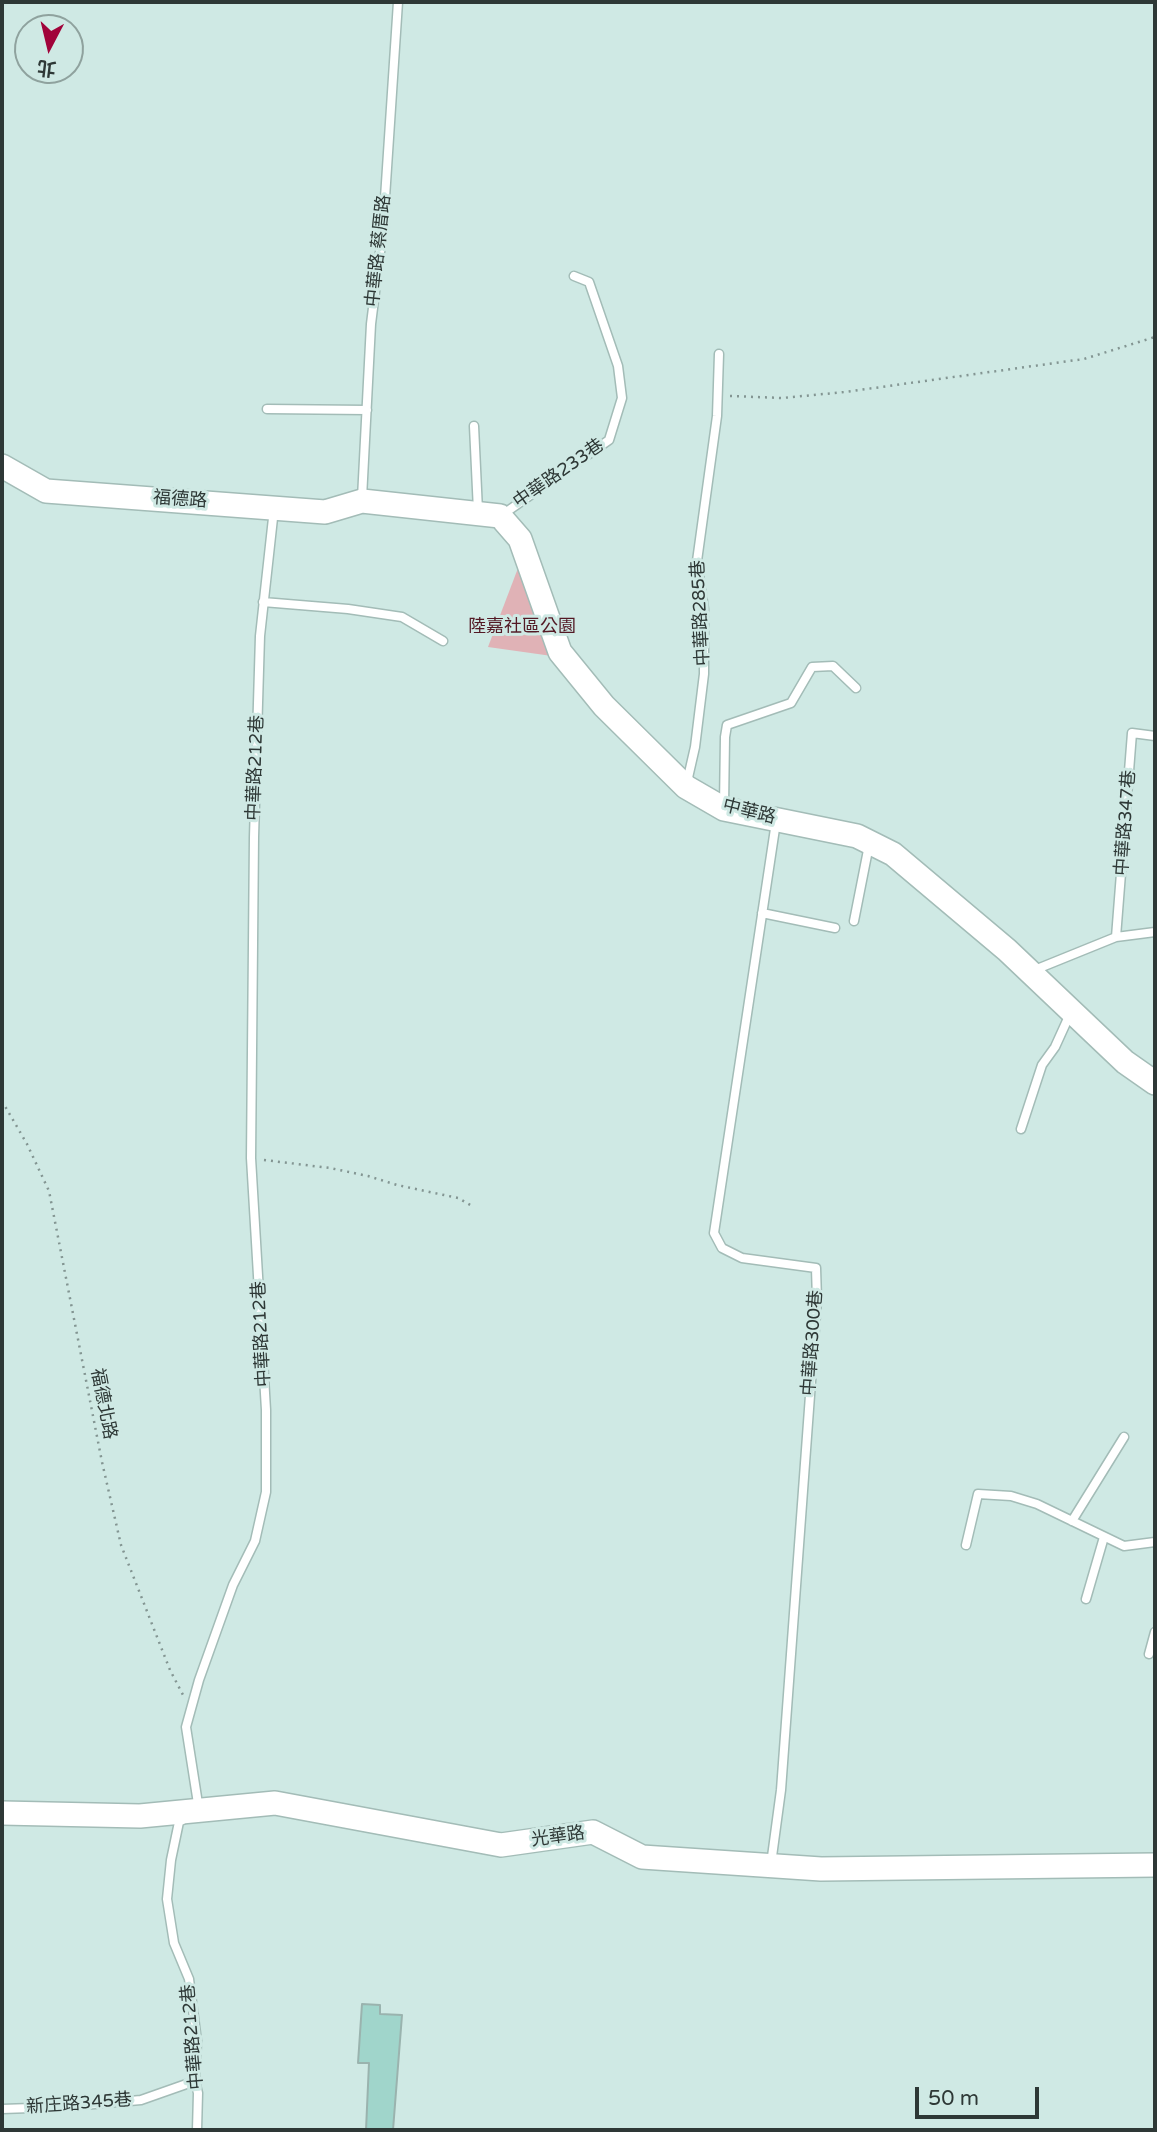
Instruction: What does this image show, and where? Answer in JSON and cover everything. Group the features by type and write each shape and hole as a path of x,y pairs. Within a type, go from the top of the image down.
{"street":[{"name":"福德路","path":"2,466 46,491 274,506 325,512 362,500"},
{"path":"362,500 489,515"},
{"name":"中華路","path":"489,515 520,539 560,652 604,706 686,787 724,809 857,836 893,854 1007,950 1125,1062 1155,1083"},
{"name":"光華路","path":"2,1813 140,1816 275,1803 501,1845 593,1832 642,1857 821,1869 1155,1865"}],"lane":[{"name":"中華路 蔡厝路","path":"362,500 371,324 383,228 398,2"},
{"name":"中華路233巷","path":"489,515 609,440 622,398 618,366 589,282 574,276"},
{"name":"中華路285巷","path":"686,787 695,747 704,674 704,609 696,561 718,416 719,354"},
{"path":"267,409 367,411"},
{"path":"474,426 489,515"},
{"name":"中華路212巷","path":"197,2130 197,2041 189,1979 174,1943 167,1899 179,1822 200,1811 186,1727 233,1585 255,1541 266,1492 266,1410 251,1158 254,837 260,636 274,506"},
{"path":"263,603 348,609 402,617 443,640"},
{"path":"724,809 724,737 727,725 791,703 812,667 833,666 856,688"},
{"name":"中華路347巷","path":"1116,937 1132,733 1155,736"},
{"name":"中華路300巷","path":"770,1866 781,1790 817,1300 816,1268 742,1258 722,1248 714,1233 776,819"},
{"path":"853,921 870,842"},
{"path":"762,913 835,928"},
{"path":"1029,973 1116,937 1155,932"},
{"path":"1021,1129 1042,1065 1055,1047 1071,1011"},
{"path":"1072,1521 1124,1437"},
{"path":"966,1545 978,1494 1011,1496 1037,1504 1124,1546 1155,1542"},
{"path":"1086,1599 1104,1537"},
{"path":"1149,1654 1155,1632"},
{"name":"新庄路345巷","path":"2,2109 141,2100 195,2081"}],"path":[{"path":"718,395 782,398 845,392 1084,359 1155,337"},
{"name":"福德北路","path":"2,1101 27,1143 49,1191 121,1545 170,1670 191,1710"},
{"path":"251,1158 330,1168 368,1176 458,1198 472,1206"}],"green space":[{"name":"陸嘉社區公園","path":"523,555 559,657 488,647"}],"building":[{"path":"362,2004 380,2005 380,2014 402,2015 393,2130 366,2130 369,2063 358,2063"}]}
